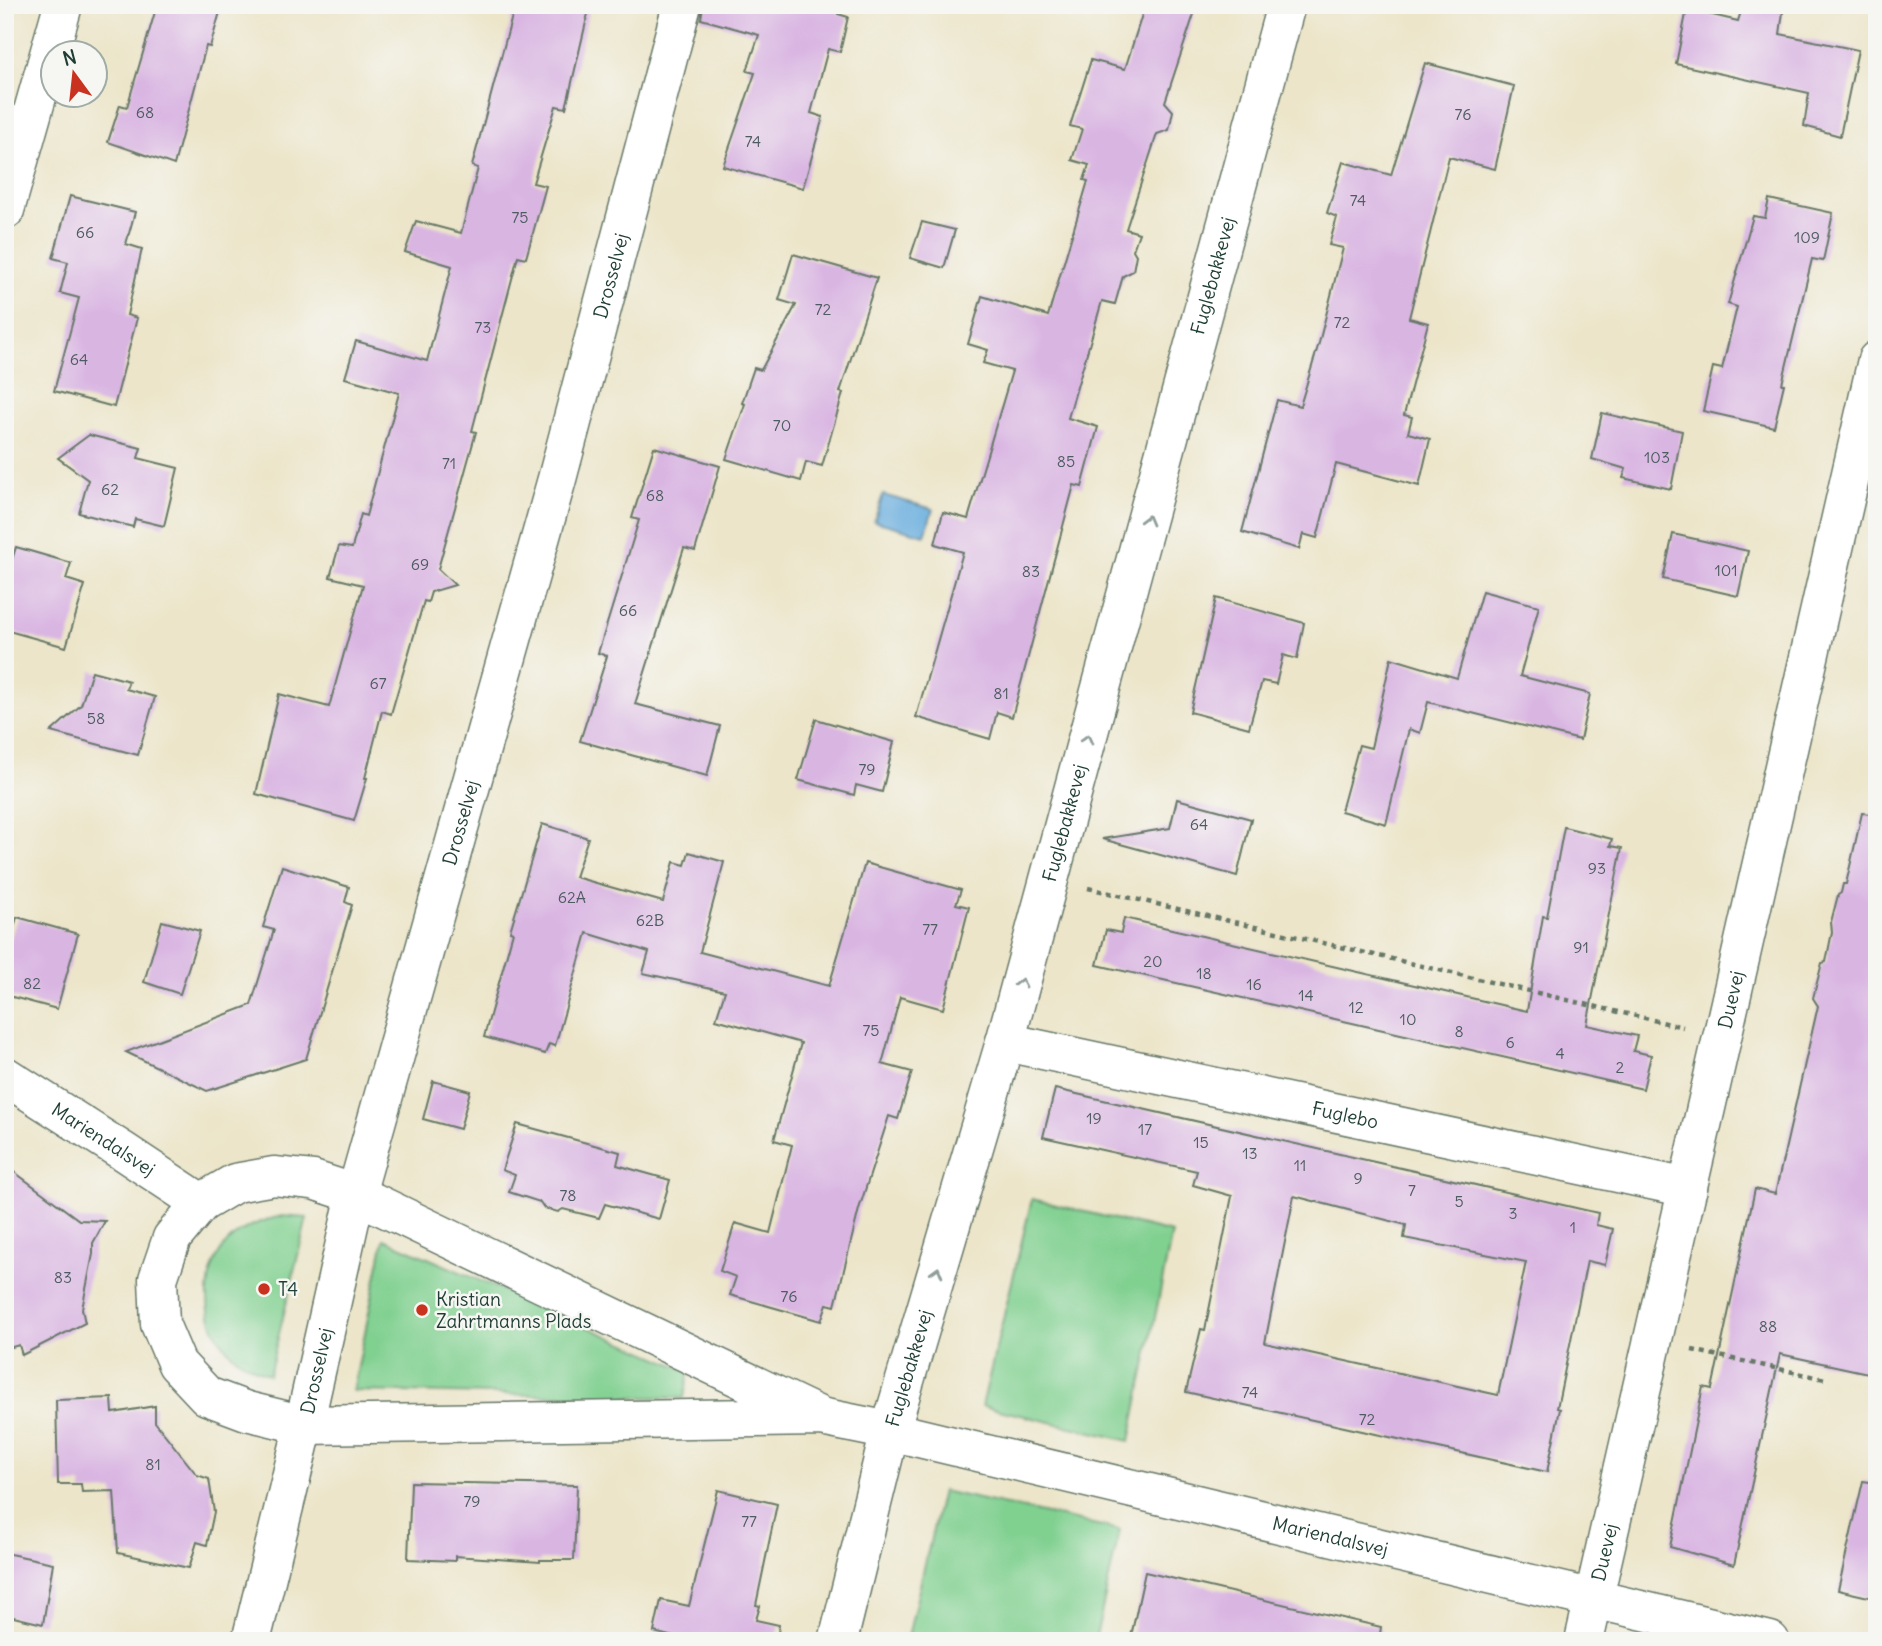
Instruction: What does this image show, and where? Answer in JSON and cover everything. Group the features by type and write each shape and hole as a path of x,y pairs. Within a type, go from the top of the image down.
{"street":[{"path":"5,210 64,5"},
{"name":"Drosselvej","path":"251,1641 304,1425 356,1194 557,479 682,5"},
{"name":"Fuglebakkevej","path":"838,1641 890,1431 1005,1042 1286,5"},
{"name":"Duevej","path":"1584,1641 1877,360"},
{"name":"Fuglebo","path":"1005,1042 1688,1188"},
{"name":"Mariendalsvej","path":"5,1076 201,1203"},
{"path":"821,1417 356,1194 313,1180 274,1176 235,1183 201,1203 172,1238 158,1279 160,1324 177,1364 207,1396 247,1411 304,1425 821,1417 890,1431"},
{"name":"Mariendalsvej","path":"890,1431 1770,1641"}],"path":[{"path":"1049,879 1722,1036"},
{"path":"1653,1341 1825,1379"}],"green space":[{"path":"1032,1199 1172,1233 1130,1441 982,1406"},
{"path":"282,1216 307,1218 269,1375 237,1358 218,1337 208,1306 208,1290 217,1258 225,1245 248,1228"},
{"path":"384,1239 689,1371 684,1398 353,1391"},
{"path":"942,1491 1120,1530 1095,1641 907,1641"}],"water":[{"path":"883,495 933,509 925,535 874,521"}],"building":[{"path":"157,5 222,5 210,47 206,46 174,165 108,142 120,105 127,107"},
{"path":"515,5 590,5 566,108 556,106 533,183 546,186 526,258 518,256 472,431 476,432 438,569 455,585 431,592 428,602 424,601 391,714 382,711 354,821 256,794 279,694 329,707 363,585 330,577 339,546 352,548 361,514 366,516 399,393 345,378 356,341 427,361 452,266 405,252 416,221 461,233 478,168 472,166"},
{"path":"703,5 840,5 838,14 848,17 840,52 828,49 811,113 823,117 803,188 723,166 755,73 747,71 759,35 701,19"},
{"path":"1145,5 1197,5 1165,102 1173,111 1169,130 1157,134 1126,229 1139,233 1133,250 1136,255 1133,271 1123,276 1115,304 1102,301 1068,418 1098,427 1082,487 1074,485 1012,717 997,712 990,739 916,717 963,552 935,544 943,512 968,519 1012,371 983,363 988,350 968,344 982,296 1048,316 1088,181 1084,180 1089,165 1072,160 1082,129 1070,126 1091,60 1125,69"},
{"path":"1743,5 1783,12 1780,34 1858,50 1840,136 1804,126 1809,93 1676,64 1687,9 1738,21"},
{"path":"1425,63 1514,86 1495,169 1449,157 1409,318 1428,323 1404,415 1412,417 1408,433 1430,439 1419,486 1336,464 1317,538 1303,534 1299,549 1242,532 1277,400 1300,406 1319,343 1343,248 1329,245 1337,217 1327,213 1343,162 1391,175"},
{"path":"70,196 135,212 126,244 142,249 127,315 137,318 114,407 54,391 79,298 60,293 68,262 53,258"},
{"path":"1769,199 1833,213 1823,261 1812,259 1774,427 1703,411 1713,367 1722,369 1737,307 1728,304 1753,216 1765,218"},
{"path":"922,222 955,230 944,268 910,258"},
{"path":"793,254 877,278 840,392 843,393 822,466 806,462 801,481 726,459 754,368 761,370 796,305 779,300"},
{"path":"1602,413 1682,431 1671,489 1623,478 1626,469 1592,459"},
{"path":"89,435 141,448 138,458 178,468 164,526 135,519 133,527 79,513 88,480 58,458"},
{"path":"654,447 720,466 695,551 684,548 635,704 720,726 707,776 580,741 607,656 598,653 639,520 632,518"},
{"path":"1673,534 1748,551 1738,596 1663,579"},
{"path":"16,547 71,563 66,579 85,585 66,647 5,630 5,582"},
{"path":"1482,591 1539,606 1520,676 1590,694 1580,740 1428,702 1420,733 1409,729 1386,824 1341,811 1359,745 1371,748 1391,658 1457,678"},
{"path":"1216,598 1304,623 1297,659 1283,655 1276,684 1262,681 1249,728 1190,712"},
{"path":"92,671 129,681 126,689 155,697 138,755 51,732 81,705"},
{"path":"816,719 894,742 882,792 856,785 854,795 798,780"},
{"path":"1177,799 1251,819 1237,876 1102,839 1170,828"},
{"path":"1862,813 1877,815 1877,1375 1780,1354 1734,1565 1670,1547 1703,1387 1712,1389 1755,1189 1775,1194 1818,1006 1813,998 1822,963 1826,962 1832,932 1831,922 1838,895 1843,884 1846,884"},
{"path":"542,824 588,838 575,877 663,902 674,862 685,865 689,852 724,862 700,952 829,986 865,863 961,890 956,904 969,907 943,1009 900,997 882,1064 912,1072 898,1119 889,1116 859,1209 835,1306 827,1304 821,1321 730,1295 736,1277 720,1271 735,1223 770,1233 792,1145 774,1140 801,1043 716,1019 725,991 643,973 649,952 587,933 555,1046 549,1044 545,1054 484,1037 513,932 510,931"},
{"path":"1564,827 1612,839 1610,846 1622,848 1587,1025 1637,1036 1633,1051 1651,1055 1643,1089 1097,965 1106,930 1121,933 1124,918 1527,1011 1543,916 1547,917"},
{"path":"282,866 349,887 345,902 352,905 306,1059 207,1091 126,1052 251,1005 274,930 263,927"},
{"path":"17,917 78,934 57,1009 5,995 5,959"},
{"path":"162,921 200,931 180,994 144,982"},
{"path":"433,1081 470,1091 460,1129 423,1119"},
{"path":"1055,1089 1598,1213 1596,1225 1613,1229 1605,1265 1587,1261 1547,1472 1186,1392 1201,1329 1205,1330 1232,1196 1193,1185 1197,1171 1043,1137","holes":["1294,1196 1406,1225 1404,1238 1526,1262 1498,1395 1265,1343"]},
{"path":"517,1124 620,1152 617,1165 670,1180 659,1219 605,1204 599,1218 563,1209 558,1212 544,1208 540,1202 509,1192 515,1175 502,1170"},
{"path":"5,1165 79,1220 105,1221 93,1243 82,1309 85,1323 22,1355 19,1345 5,1349"},
{"path":"112,1398 113,1413 155,1406 155,1422 197,1475 209,1479 214,1512 207,1545 197,1542 189,1568 118,1553 114,1491 82,1492 81,1484 58,1484 56,1400"},
{"path":"1863,1481 1877,1483 1877,1599 1838,1590"},
{"path":"411,1482 577,1485 574,1560 540,1562 455,1556 455,1561 408,1559"},
{"path":"718,1490 777,1504 756,1605 760,1606 756,1620 779,1625 777,1641 680,1641 681,1639 654,1632 661,1600 689,1606"},
{"path":"5,1553 53,1563 43,1624 5,1615"},
{"path":"1145,1572 1381,1627 1379,1641 1130,1641"}],"place":[{"name":"T4","path":"264,1289"},
{"name":"Kristian Zahrtmanns Plads","path":"422,1310"}]}
